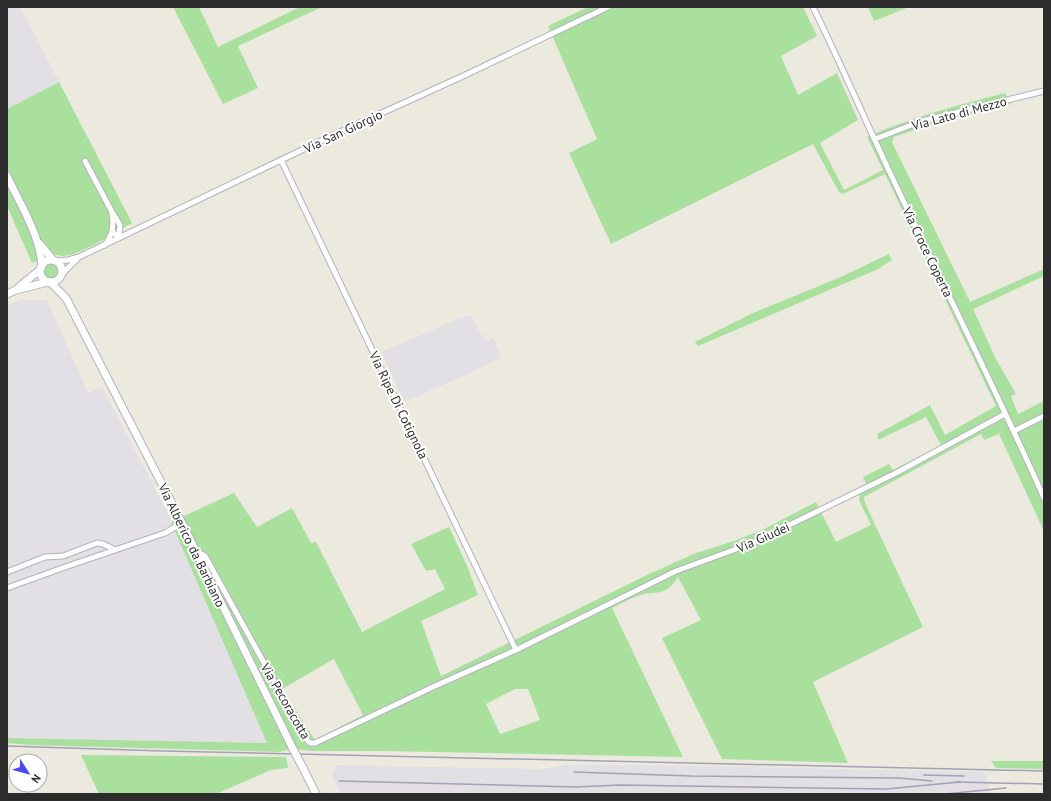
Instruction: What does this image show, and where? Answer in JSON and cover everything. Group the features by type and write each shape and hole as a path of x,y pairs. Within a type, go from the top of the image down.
{"main road":[{"path":"7,176 37,240 41,254 43,278 49,282"},
{"path":"7,294 16,290 57,281 62,275 61,266 54,261 37,240"},
{"path":"16,290 46,261 54,261"},
{"name":"Via Alberico da Barbiano","path":"62,275 66,298 182,523 316,794"},
{"name":"Via Alberico da Barbiano","path":"49,282 66,298"}],"street":[{"name":"Via San Giorgio","path":"54,261 68,260 79,257 104,246 281,160 608,7"},
{"name":"Via Croce Coperta","path":"813,7 1014,431 1044,498"},
{"name":"Via Lato di Mezzo","path":"875,138 922,121 1044,91"},
{"name":"Via Ripe Di Cotignola","path":"281,160 516,650"},
{"path":"85,161 120,225 124,229 134,232"},
{"path":"104,246 114,224 112,212"},
{"path":"119,238 120,225"},
{"path":"112,231 119,238"},
{"name":"Via San Giorgio","path":"62,275 79,257"},
{"name":"Via Giudei","path":"516,650 676,571 750,544 775,532 896,473 1006,414"},
{"path":"1014,431 1044,416"},
{"path":"7,588 165,533 182,523"},
{"path":"7,572 45,557 63,556 97,543 103,544 115,550"},
{"name":"Via Pecoracotta","path":"194,549 205,556 306,739 310,743 318,742 441,683 516,650"}],"shaded area":[{"path":"7,7 20,7 59,82 7,109"},
{"path":"20,300 47,300 88,393 102,387 168,514 267,743 7,738 7,306"},
{"path":"471,316 485,341 494,338 501,358 404,402 382,352 462,317"},
{"path":"336,765 542,769 568,765 635,765 984,772 992,794 341,794 332,776"}],"green space":[{"path":"173,7 199,7 218,47 300,7 322,7 238,46 258,88 223,104"},
{"path":"588,7 803,7 817,36 781,56 798,95 837,73 858,120 820,143 844,190 883,170 867,137 918,117 1005,93 1011,104 932,124 894,137 892,142 970,302 1044,269 1044,276 973,309 996,359 1016,394 1011,396 1018,414 1044,401 1044,531 999,434 984,440 981,434 864,497 865,503 923,627 813,682 848,763 722,759 662,638 701,620 678,577 669,588 664,591 638,596 612,608 683,757 385,751 287,750 279,752 31,745 7,743 7,738 267,743 171,522 234,493 257,527 292,508 311,543 316,542 362,632 445,589 435,569 426,571 411,544 449,527 468,568 478,595 421,621 441,676 647,575 696,553 734,541 764,529 816,502 836,542 871,525 859,500 860,494 869,489 863,477 889,464 893,470 941,445 926,417 878,440 877,434 930,405 945,435 996,406 885,174 843,194 839,192 813,144 611,244 569,153 597,139 548,26","holes":["334,659 363,715 315,740 282,689","515,689 528,689 540,720 500,734 486,704"]},
{"path":"868,7 909,7 874,21"},
{"path":"59,82 132,223 96,244 74,254 62,256 53,254 32,263 7,206 7,109"},
{"path":"889,254 892,260 876,270 698,346 695,342 753,313 841,277"},
{"path":"51,264 56,266 58,271 56,276 51,278 46,276 44,271 46,266"},
{"path":"81,755 286,757 288,768 271,770 216,794 99,794"},
{"path":"991,761 1044,761 1044,769 996,768"}],"railway":[{"path":"7,746 163,751 1044,771"},
{"path":"574,772 691,776 899,778 932,781"},
{"path":"924,775 964,776"},
{"path":"339,781 576,787 619,785 886,789 960,782"},
{"path":"956,782 1044,784"},
{"path":"945,794 1006,788"}]}
